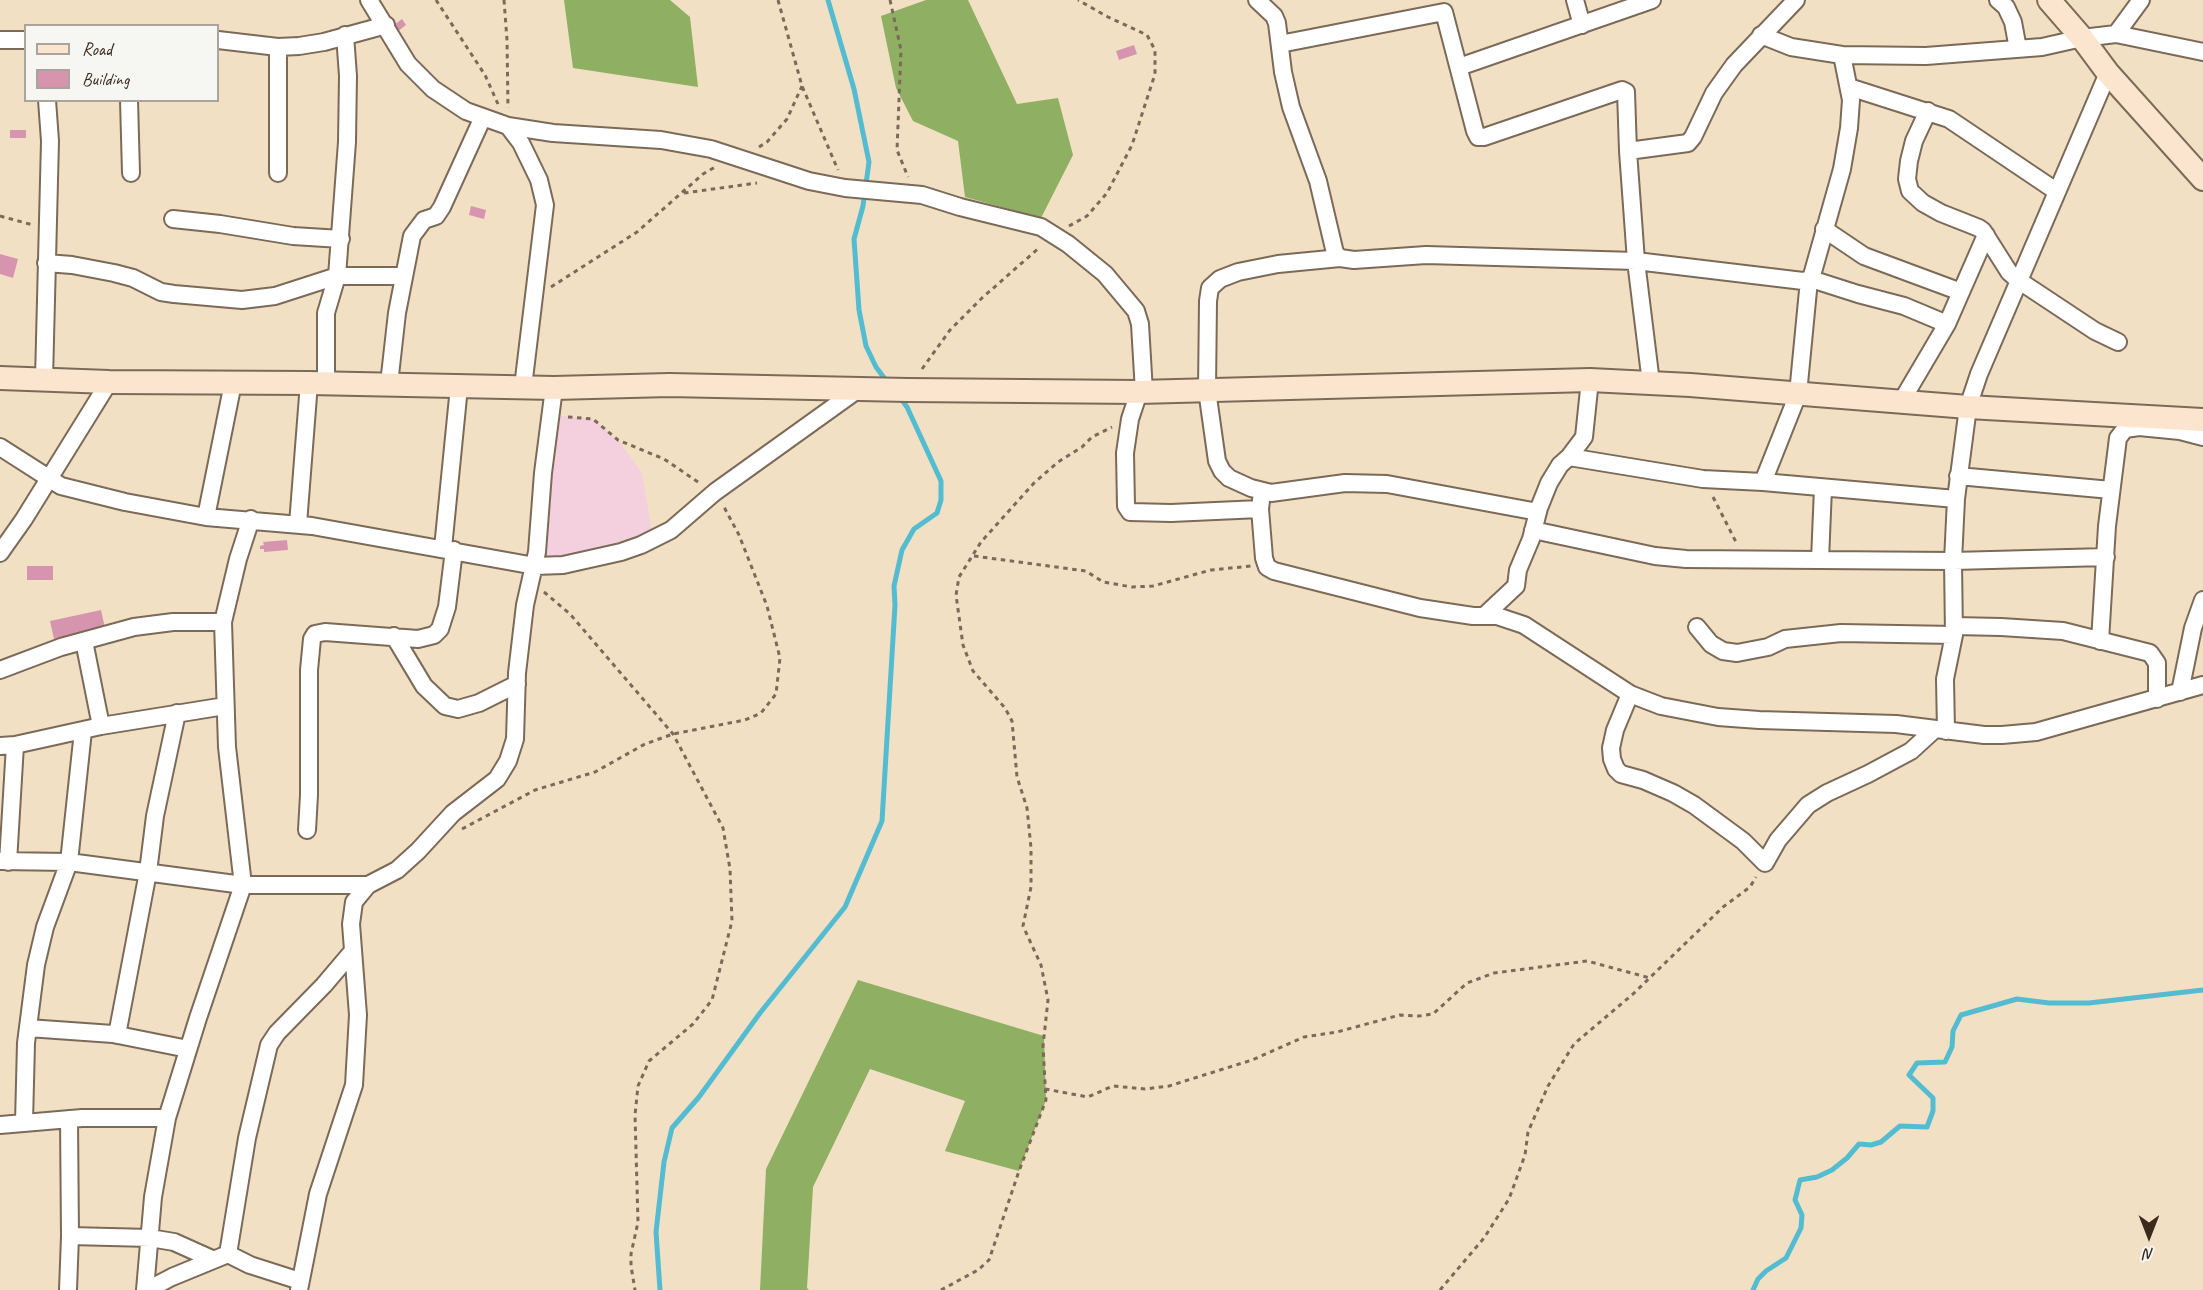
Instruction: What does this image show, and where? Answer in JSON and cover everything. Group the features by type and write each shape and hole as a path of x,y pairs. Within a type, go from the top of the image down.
{"street":[{"path":"1257,0 1274,16 1277,23 1291,107 1318,182 1335,253 1340,258"},
{"path":"1575,0 1582,25"},
{"path":"1459,67 1652,0"},
{"path":"1628,151 1688,143 1714,93 1734,65 1796,0"},
{"path":"1998,0 2006,7 2013,22 2018,49"},
{"path":"2049,0 2108,73 2203,180"},
{"path":"2116,34 2141,0"},
{"path":"372,2 408,64 433,89 466,111 508,126 553,133 661,140 711,149 809,181 845,188 922,195 1041,227 1068,244 1105,274 1136,311 1140,324 1142,392 1130,419 1125,453 1125,506 1130,512 1171,513 1260,509"},
{"path":"1280,45 1444,12 1474,131 1478,137 1484,137 1622,90 1626,92 1636,261 1651,383"},
{"path":"219,40 278,47 312,44 386,26"},
{"path":"1761,35 1791,47 1842,55 1926,56 2018,49 2116,34 2203,52"},
{"path":"298,524 326,313 337,276 341,239 348,142 348,76 345,35"},
{"path":"0,39 24,39"},
{"path":"278,47 278,173"},
{"path":"1763,482 1798,394 1810,280 1842,169 1850,128 1851,99 1842,55"},
{"path":"1630,694 1615,730 1611,748 1616,769 1621,774 1643,780 1694,805 1743,841 1765,863 1778,840 1808,805 1827,793 1911,751 1940,730 1945,679 1954,630 1953,561 1956,499 1968,407 1979,374 2018,280 2108,73"},
{"path":"1849,87 1949,118 2056,191"},
{"path":"44,379 50,141 47,102"},
{"path":"129,102 130,173"},
{"path":"1928,111 1914,141 1909,161 1907,179 1910,191 1923,203 1979,228 1986,235 2009,272 2018,280 2095,331 2118,342"},
{"path":"390,384 403,276 412,236 424,220 435,216 442,207 483,117"},
{"path":"508,126 521,143 538,180 545,205 523,387"},
{"path":"173,219 293,236 341,239"},
{"path":"1824,229 1864,256 1961,292"},
{"path":"1901,402 1947,324 1986,235"},
{"path":"1538,512 1371,483 1262,492 1229,478 1217,462 1207,390 1210,288 1214,283 1238,272 1278,264 1340,258 1354,260 1426,255 1484,255 1636,261 1810,280 1904,306 1947,324"},
{"path":"46,263 114,273 133,278 161,292 242,300 275,296 337,276 403,276"},
{"path":"0,378 109,382 390,384 459,387 554,388 669,385 1142,392 1590,380 1968,407 2203,420"},
{"path":"1485,615 1516,586 1518,570 1554,474 1584,437 1590,380"},
{"path":"0,554 109,382"},
{"path":"206,517 233,383"},
{"path":"307,830 310,764 309,670 312,639 315,634 325,632 418,639 434,635 440,629 447,607 448,549 459,387"},
{"path":"251,519 238,559 223,622 227,747 243,885 167,1118 153,1197 146,1290 212,1259 228,1254 300,1285 318,1194 354,1085 358,1015 351,924 354,902 368,885 397,870 453,813 497,779 508,761 515,740 517,684 525,605 533,573 554,388"},
{"path":"0,447 48,480 79,491 125,502 206,517 298,524 448,549 533,573 592,560 641,545 671,530 715,492 860,388"},
{"path":"2100,641 2111,490 2118,438 2125,429 2139,427 2203,437"},
{"path":"1569,457 1703,479 1956,499"},
{"path":"1959,476 2111,490"},
{"path":"1820,560 1823,488"},
{"path":"1262,492 1260,509 1264,558 1267,567 1274,571 1420,608 1473,616 1497,616 1524,625 1630,694 1661,706 1718,717 1896,724 1984,735 2036,732 2203,685"},
{"path":"1533,530 1655,556 1686,559 1953,561 2106,557"},
{"path":"2180,692 2193,628 2203,600"},
{"path":"0,670 61,647 147,625 223,622"},
{"path":"1697,627 1711,644 1723,651 1737,653 1768,647 1785,639 1841,633 2045,629 2130,647 2154,656 2157,663 2157,699"},
{"path":"393,636 424,686 445,706 458,709 479,703 517,684"},
{"path":"84,641 101,726"},
{"path":"225,706 101,726 8,745 4,862 69,862 243,885 368,885"},
{"path":"117,1035 148,872 155,816 177,713"},
{"path":"24,1122 28,1028 36,965 45,927 69,862 83,731"},
{"path":"228,1254 247,1138 269,1045 277,1033 324,985 352,952"},
{"path":"28,1028 117,1035 188,1049"},
{"path":"0,1125 69,1119 167,1118"},
{"path":"68,1290 69,1119"},
{"path":"70,1236 150,1238 174,1242 212,1259"}],"path":[{"path":"436,0 485,75 508,126"},
{"path":"504,0 508,126"},
{"path":"778,0 802,86 845,188"},
{"path":"890,0 900,50 897,150 911,182 922,195"},
{"path":"1078,0 1147,35 1155,50 1155,74"},
{"path":"534,298 637,232 703,174 732,156 767,142 787,118 802,86"},
{"path":"682,194 761,182"},
{"path":"0,216 47,229"},
{"path":"460,830 535,789 595,772 645,744 673,734 745,720 761,713 776,694 780,658 767,606 739,535 715,492 664,459 618,440 593,419 551,415"},
{"path":"941,1290 978,1270 988,1260 1046,1100 1043,1046 1048,1000 1041,965 1023,926 1030,887 1027,808 1017,777 1012,721 1005,708 973,671 963,645 956,595 959,577 981,542 1034,483 1092,437 1130,419"},
{"path":"1703,479 1745,560"},
{"path":"973,555 1086,571 1103,582 1132,587 1153,586 1211,570 1231,567 1267,567"},
{"path":"533,573 673,734 723,828 730,868 732,921 712,1000 693,1024 649,1061 638,1086 636,1115 638,1222 631,1266 635,1290"},
{"path":"1440,1290 1484,1238 1509,1199 1525,1155 1528,1132 1548,1086 1574,1044 1650,978 1723,907 1750,887 1765,863"},
{"path":"1045,1089 1088,1097 1113,1086 1145,1089 1169,1086 1252,1060 1304,1037 1337,1032 1400,1015 1433,1014 1467,983 1494,973 1587,961 1650,978"}],"shaded area":[{"path":"551,415 593,419 618,440 642,473 654,544 541,564"}],"green space":[{"path":"564,0 670,0 690,17 698,87 573,68"},
{"path":"926,0 968,0 1017,104 1058,98 1073,155 1041,218 965,197 958,141 913,121 896,88 881,16"},
{"path":"858,980 1044,1036 1046,1100 1019,1171 945,1151 965,1101 870,1069 813,1187 807,1288 809,1290 760,1290 766,1169"}],"building":[{"path":"402,19 406,25 397,32 393,26"},
{"path":"1134,45 1137,54 1119,60 1116,51"},
{"path":"10,130 26,130 26,138 10,138"},
{"path":"471,206 486,210 484,219 469,215"},
{"path":"0,254 18,259 13,278 0,274"},
{"path":"287,540 288,550 264,552 264,549 260,549 260,546 264,545 263,542"},
{"path":"27,566 53,566 53,580 27,580"},
{"path":"101,610 105,628 54,639 50,621"}],"waterway":[{"path":"828,0 854,89 869,162 863,206 854,239 859,310 866,346 876,367 888,383"},
{"path":"660,1290 656,1232 664,1162 672,1128 699,1097 760,1013 845,907 882,821 895,605 894,586 902,550 914,529 937,513 941,500 941,481 907,407 898,395"},
{"path":"1753,1290 1758,1279 1766,1271 1786,1258 1801,1228 1802,1215 1795,1200 1800,1180 1817,1177 1832,1170 1859,1144 1871,1145 1881,1142 1900,1126 1927,1127 1933,1111 1933,1098 1909,1075 1917,1063 1945,1062 1952,1047 1953,1031 1961,1015 2017,999 2049,1003 2089,1003 2203,990"}]}
